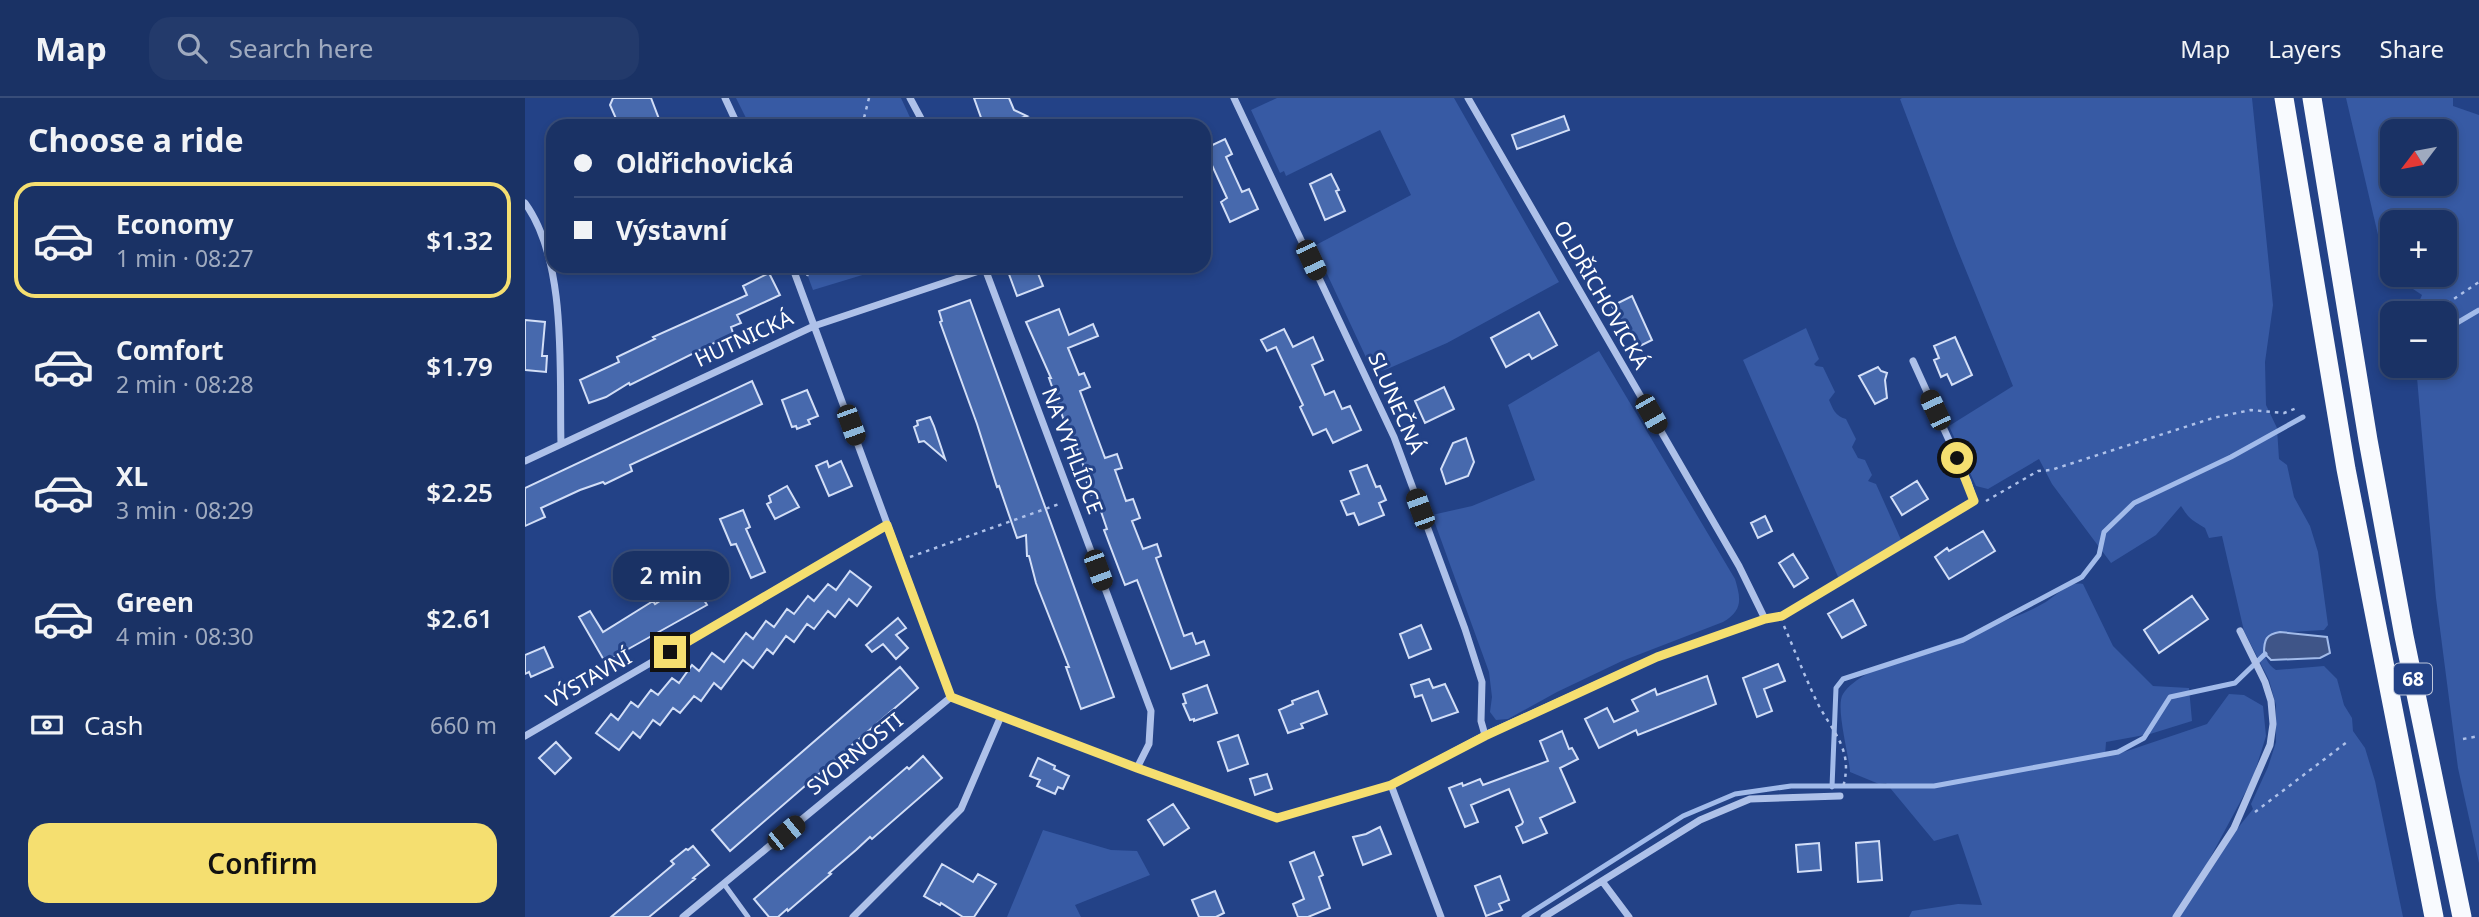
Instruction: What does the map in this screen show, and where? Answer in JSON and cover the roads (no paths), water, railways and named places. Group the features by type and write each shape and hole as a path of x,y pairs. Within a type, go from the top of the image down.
{"highway":[{"name":"68","path":"2284,98 2346,469 2434,917"},
{"name":"68","path":"2312,98 2368,440 2462,917"}],"street":[{"path":"725,98 735,119"},
{"path":"910,98 921,119"},
{"name":"SLUNEČNÁ","path":"1234,98 1394,437 1482,682 1481,721 1485,736"},
{"name":"OLDŘICHOVICKÁ","path":"1468,98 1739,566 1765,619"},
{"path":"525,203 546,251"},
{"path":"552,273 558,302 561,444"},
{"path":"795,273 951,697 1277,818 1391,785 1485,736 1657,657 1765,619 1782,616 1974,501 1913,361"},
{"name":"HUTNICKÁ","path":"525,461 814,326 968,273"},
{"name":"NA VYHLÍDCE","path":"987,273 1151,711 1149,744 1137,768"},
{"name":"VÝSTAVNÍ","path":"525,736 887,525"},
{"path":"2176,917 2234,828 2270,745 2273,724 2271,701 2265,682 2240,631"},
{"name":"SVORNOSTI","path":"683,917 951,697"},
{"path":"853,917 961,809 1001,716"},
{"path":"1391,785 1441,917"},
{"path":"1543,917 1700,820 1750,799 1840,796"},
{"path":"1602,881 1629,917"}],"lane":[{"path":"724,884 748,917"}],"waterway":[{"path":"2457,323 2479,310"},
{"path":"1832,787 1836,688 1843,679 1963,640 2082,577 2099,555 2104,532 2134,503 2231,457 2303,417"},
{"path":"1524,917 1683,816 1735,794 1791,786 1934,786 2118,752 2144,738 2170,697 2235,683 2265,654"}]}
